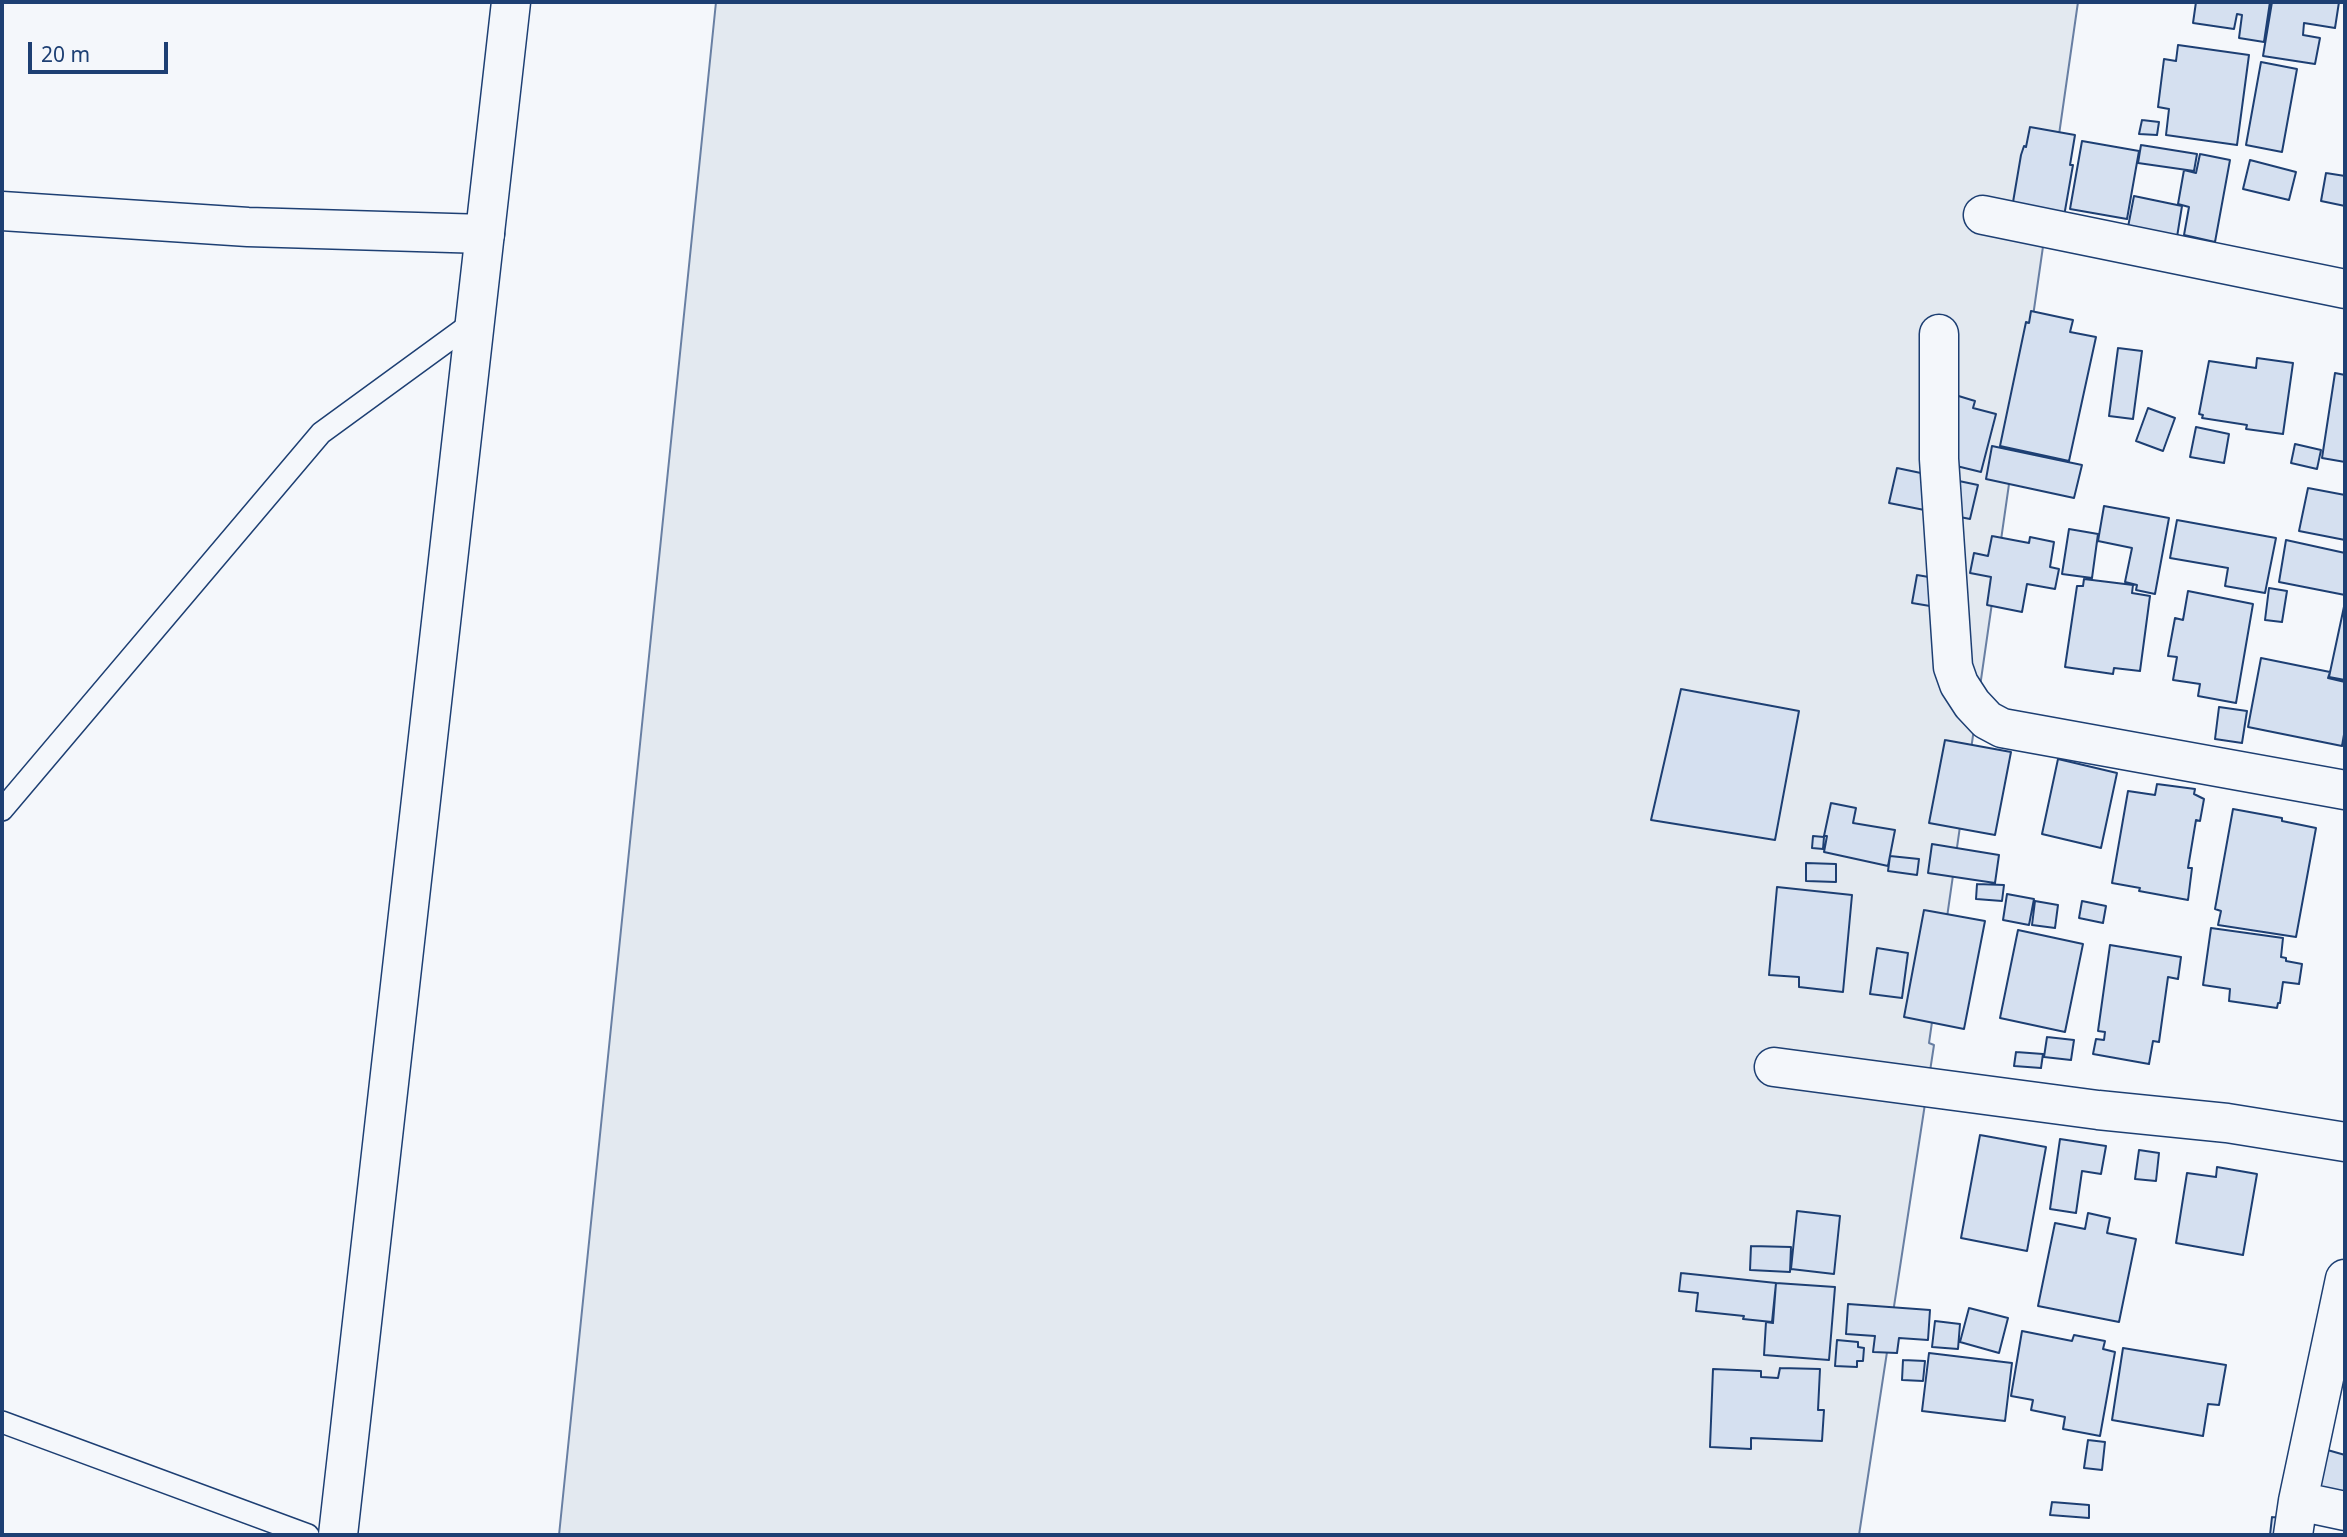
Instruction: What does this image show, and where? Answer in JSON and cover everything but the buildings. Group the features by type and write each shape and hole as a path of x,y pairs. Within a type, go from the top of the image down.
{"main road":[{"path":"338,1535 511,2"},
{"path":"2,211 248,227 485,234"},
{"path":"1983,215 2345,289"},
{"path":"1939,334 1939,459 1953,667 1959,684 1972,704 1987,720 2002,728 2345,790"},
{"path":"1774,1068 2098,1110 2227,1123 2345,1142"},
{"path":"2345,1279 2295,1518 2345,1511"}],"lane":[{"path":"2,810 321,433 476,320"},
{"path":"2,1422 307,1535"}],"shaded area":[{"path":"716,2 2078,2 1929,1043 1934,1045 1859,1535 559,1535"}]}
